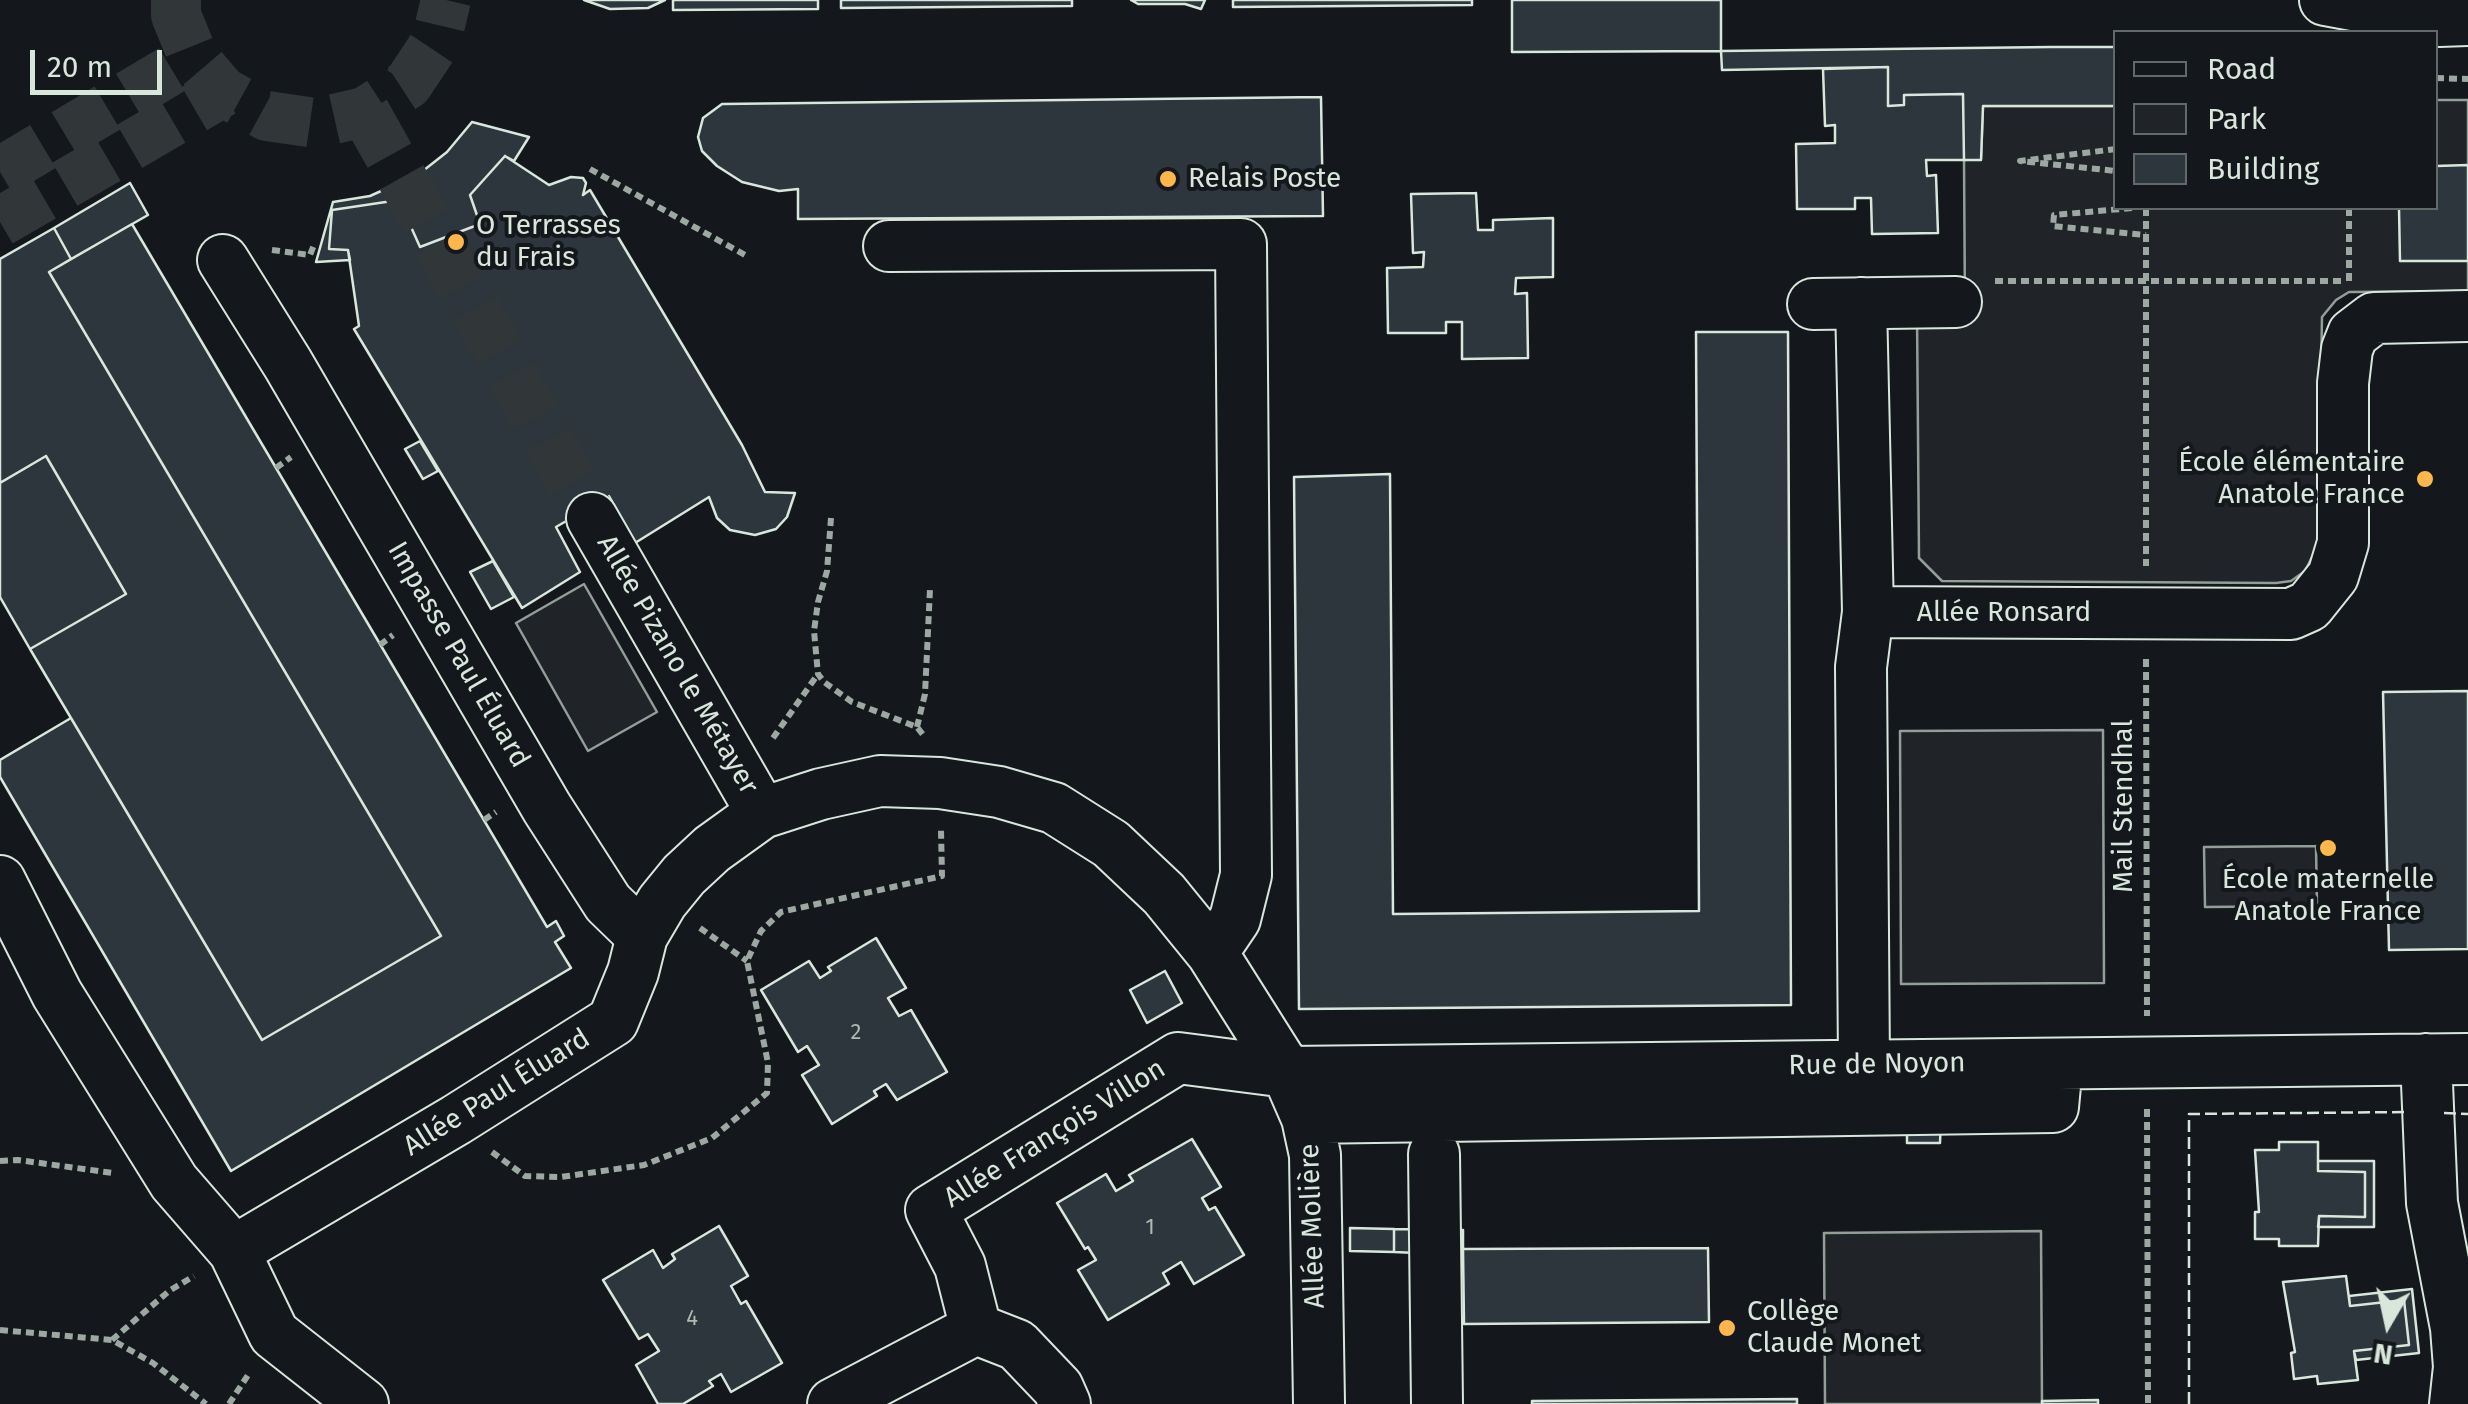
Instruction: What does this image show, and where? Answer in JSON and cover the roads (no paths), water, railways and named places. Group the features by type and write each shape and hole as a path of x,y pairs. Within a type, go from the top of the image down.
{"street":[{"path":"2325,0 2439,21 2468,20"},
{"path":"889,246 1241,244 1246,875 1235,919 1212,953"},
{"name":"Impasse Paul Éluard","path":"224,260 547,808 608,902 642,936"},
{"path":"1864,1065 1860,667 1868,612 1837,304 1956,302"},
{"name":"Allée Ronsard","path":"1868,612 2291,614 2309,606 2324,591 2339,562 2342,543 2343,383 2355,314 2374,318 2468,316"},
{"name":"Allée Pizano le Métayer","path":"592,518 751,794"},
{"name":"Allée Paul Éluard","path":"234,1251 613,1022 642,936 662,902 712,849 751,794 821,794 880,781 940,783 998,792 1054,808 1111,844 1164,894 1212,953"},
{"path":"3,896 57,994 174,1182 234,1251 274,1334 363,1404"},
{"name":"Allée Molière","path":"1212,953 1287,1072 1307,1118 1315,1155 1318,1404"},
{"name":"Allée François Villon","path":"976,1329 960,1266 931,1210 1178,1058 1287,1072"},
{"path":"2447,1059 2432,1204 2456,1328 2459,1367 2455,1404"},
{"name":"Rue de Noyon","path":"1287,1072 2447,1059"},
{"path":"1307,1118 2053,1106 2057,1064"},
{"path":"1434,1154 1437,1404"},
{"path":"832,1404 976,1329 1016,1345 1058,1388 1065,1404"}],"tunnel":[{"path":"176,0 176,15 193,57 223,92 267,116 316,123 365,112 408,84 436,42 446,0"},
{"path":"0,172 193,57"},
{"path":"0,222 223,92"},
{"path":"365,112 592,518"}],"place":[{"name":"Relais Poste","path":"1168,179"},
{"name":"O Terrasses du Frais","path":"456,242"},
{"name":"École élémentaire Anatole France","path":"2425,479"},
{"name":"École maternelle Anatole France","path":"2328,848"},
{"name":"Collège Claude Monet","path":"1727,1328"}]}
